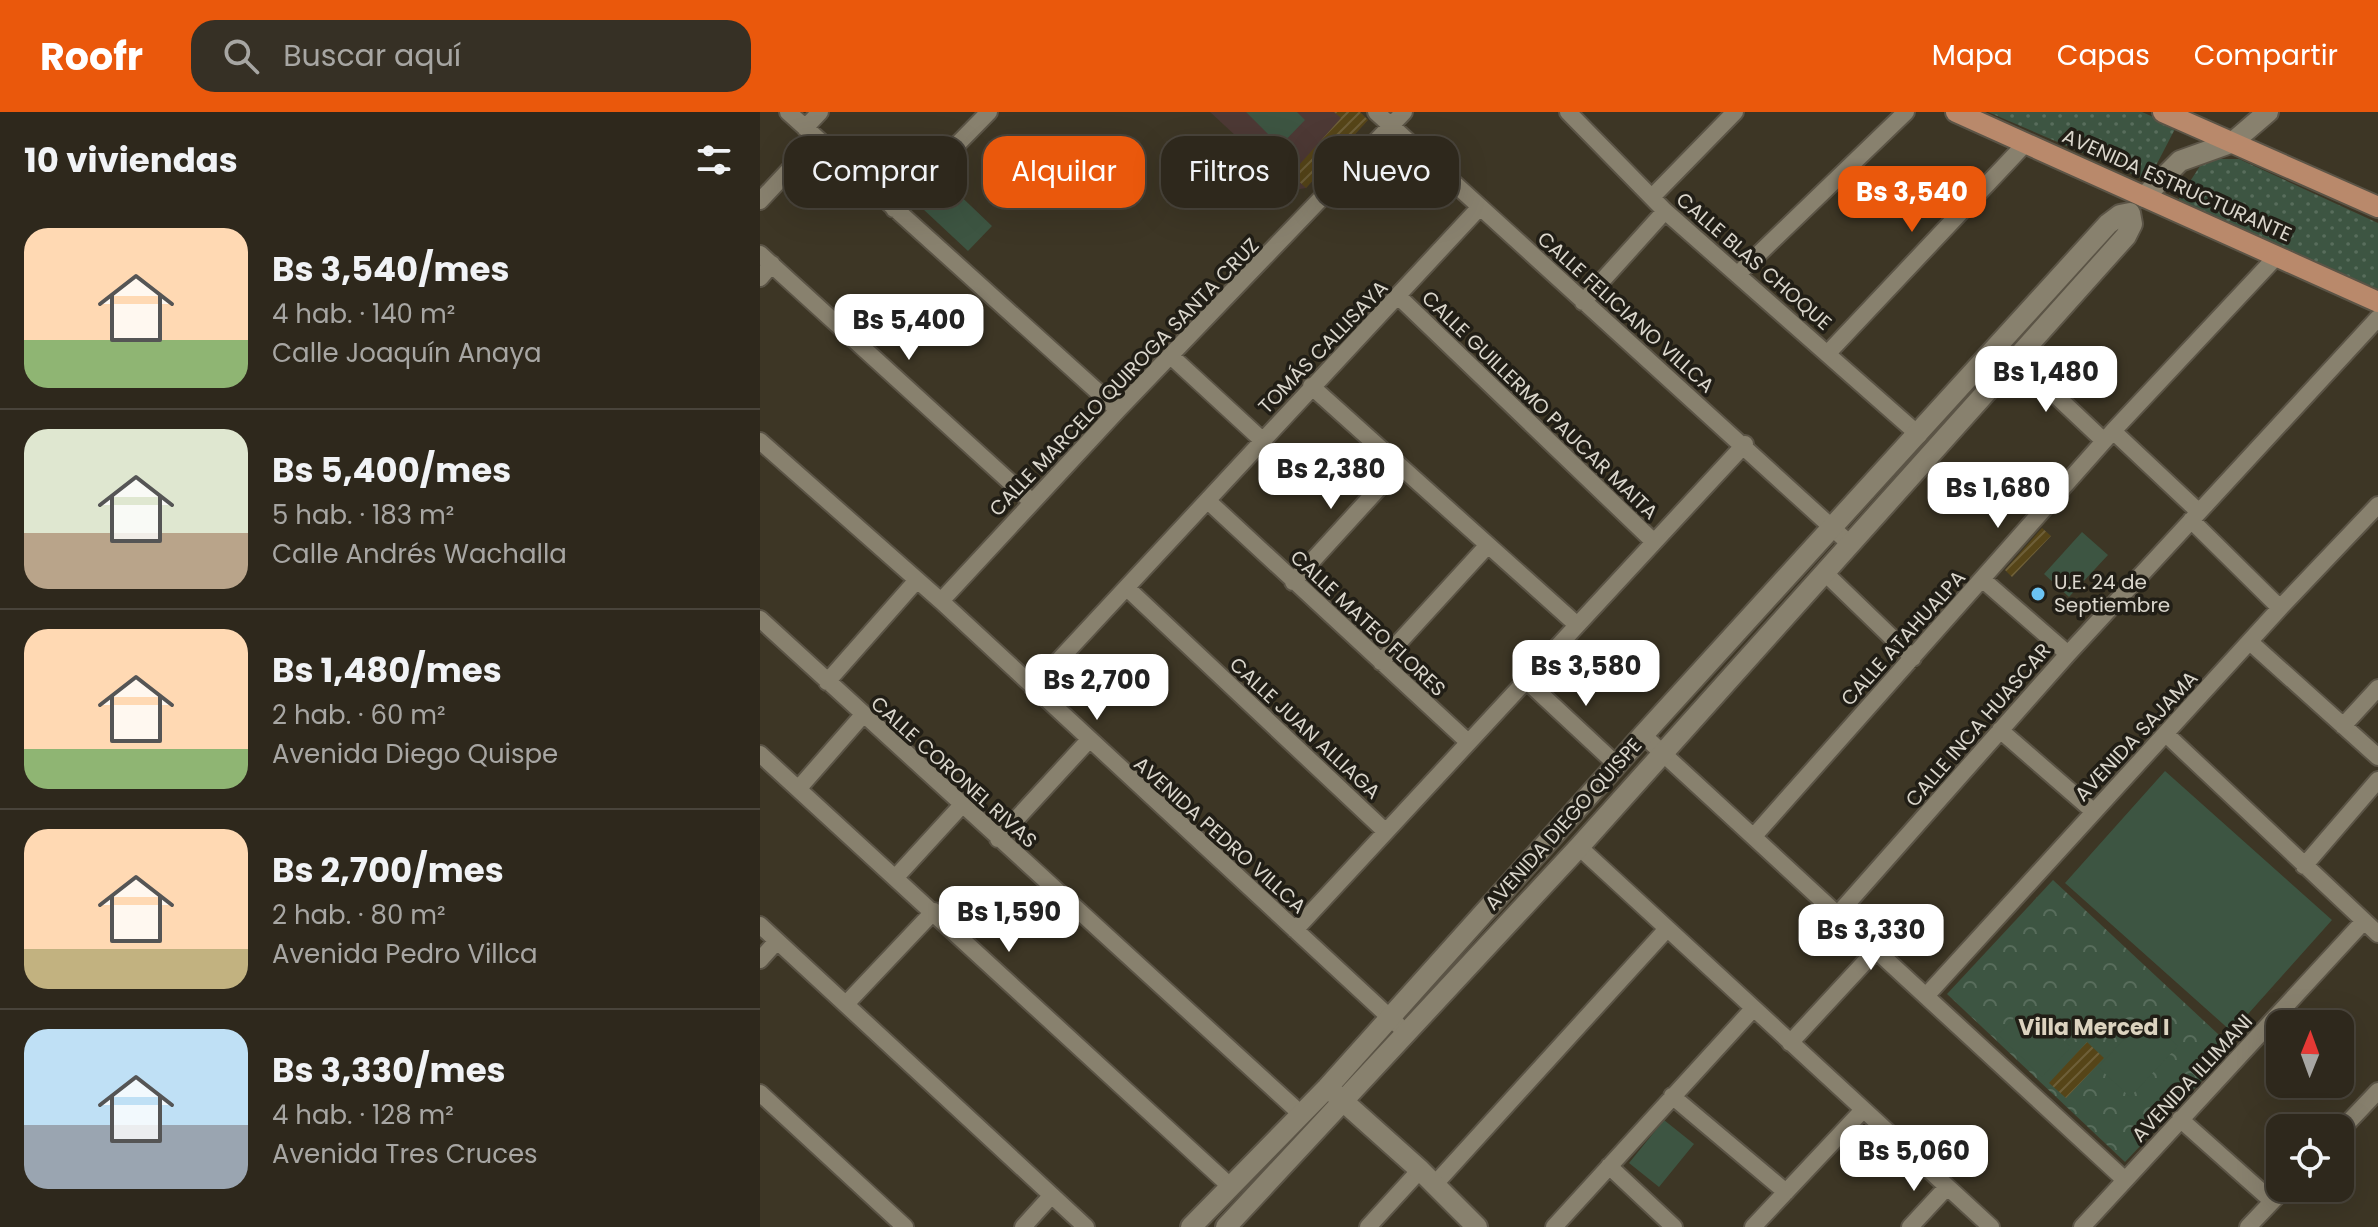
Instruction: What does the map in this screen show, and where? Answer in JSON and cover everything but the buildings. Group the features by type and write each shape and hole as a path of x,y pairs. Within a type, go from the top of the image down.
{"main road":[{"name":"AVENIDA ESTRUCTURANTE","path":"1956,112 2378,302"},
{"path":"2163,112 2378,207"}],"street":[{"path":"788,112 1118,410"},
{"path":"760,201 812,133 820,112"},
{"path":"894,209 989,112"},
{"name":"CALLE FELICIANO VILLCA","path":"1376,112 1583,302 1745,444 1849,543"},
{"name":"CALLE MARCELO QUIROGA SANTA CRUZ","path":"941,601 1118,410 1404,112"},
{"path":"1652,197 1735,112"},
{"path":"1739,273 1906,112"},
{"path":"2233,142 2268,112"},
{"name":"CALLE BLAS CHOQUE","path":"1570,113 1665,211 1739,273 1919,435"},
{"name":"AVENIDA DIEGO QUISPE","path":"1226,1227 1335,1094 1390,1016 2108,224 2120,215 2130,213 2169,170 2189,156 2233,142"},
{"path":"1828,353 2026,143"},
{"name":"TOMÁS CALLISAYA","path":"1033,688 1479,208"},
{"path":"1583,302 1665,211"},
{"name":"AVENIDA DIEGO QUISPE","path":"1191,1227 1300,1113 1335,1094 1405,1033 1579,847 2126,236 2132,224 2130,213"},
{"name":"CALLE ATAHUALPA","path":"1754,836 2109,436 2277,256"},
{"path":"760,278 766,259 1032,502"},
{"name":"CALLE GUILLERMO PAUCAR MAITA","path":"1399,297 1654,542"},
{"name":"CALLE INCA HUASCAR","path":"1838,914 2068,654 2378,318"},
{"path":"1172,357 1262,440"},
{"path":"2015,357 2109,436 2194,516 2280,608"},
{"path":"1311,386 1576,624"},
{"name":"AVENIDA PEDRO VILLCA","path":"760,441 941,601 1405,1033"},
{"path":"1295,930 1745,444"},
{"path":"1293,582 1399,466"},
{"name":"CALLE MATEO FLORES","path":"1208,501 1467,741"},
{"name":"AVENIDA SAJAMA","path":"1926,996 2280,608 2378,506"},
{"path":"1381,662 1487,546"},
{"path":"1824,572 1913,658"},
{"path":"1982,579 2068,654"},
{"path":"827,682 917,580"},
{"name":"CALLE JUAN ALLIAGA","path":"1128,589 1385,831"},
{"name":"CALLE CORONEL RIVAS","path":"760,619 862,716 1300,1113"},
{"path":"2250,642 2378,757"},
{"path":"1527,681 1617,765"},
{"path":"2343,726 2378,688"},
{"path":"799,788 862,716"},
{"path":"2000,730 2093,811"},
{"path":"1643,735 2125,1180"},
{"path":"2167,735 2378,934"},
{"path":"998,839 1088,741"},
{"path":"761,756 934,911 1230,1186"},
{"path":"2304,866 2378,780"},
{"path":"896,877 961,806"},
{"path":"1579,847 1752,1010 1991,1227"},
{"path":"846,1004 934,911"},
{"name":"AVENIDA ILLIMANI","path":"2082,1227 2364,921"},
{"path":"760,925 1086,1227"},
{"path":"1368,1227 1427,1177 1666,930"},
{"path":"760,960 777,941"},
{"path":"1790,1043 1877,949"},
{"path":"1554,1227 1752,1010"},
{"path":"2354,1116 2378,1091"},
{"path":"760,1093 905,1227"},
{"path":"1335,1094 1477,1227"},
{"path":"1672,1096 1786,1192"},
{"path":"1753,1227 1862,1111"},
{"path":"2180,1119 2266,1196"},
{"path":"1609,1166 1674,1227"},
{"path":"1910,1227 1947,1187"},
{"path":"1023,1227 1051,1196"},
{"path":"2248,1227 2271,1202"}],"shaded area":[{"path":"1210,112 1360,112 1368,120 1353,136 1314,136 1314,179 1306,188 1298,189 1298,136 1236,136"}],"green space":[{"path":"1246,112 1297,112 1305,120 1290,136 1270,136"},
{"path":"1988,112 2142,112 2176,127 2148,181"},
{"path":"2218,159 2239,159 2378,223 2378,290 2178,200 2200,166"},
{"path":"967,202 992,226 968,251 923,209 967,208"},
{"path":"2082,532 2108,555 2069,597 2044,574"},
{"path":"2165,771 2332,920 2232,1032 2065,883"},
{"path":"2053,880 2233,1048 2125,1162 1947,994"},
{"path":"2026,1005 2071,1047 2042,1077 1998,1035"},
{"path":"2146,1016 2178,1046 2130,1097 2098,1067"},
{"path":"1664,1120 1694,1144 1659,1187 1629,1163"}],"place":[{"name":"U.E. 24 de Septiembre","path":"2038,594"}],"district":[{"name":"Villa Merced I","path":"2094,1027"}]}
